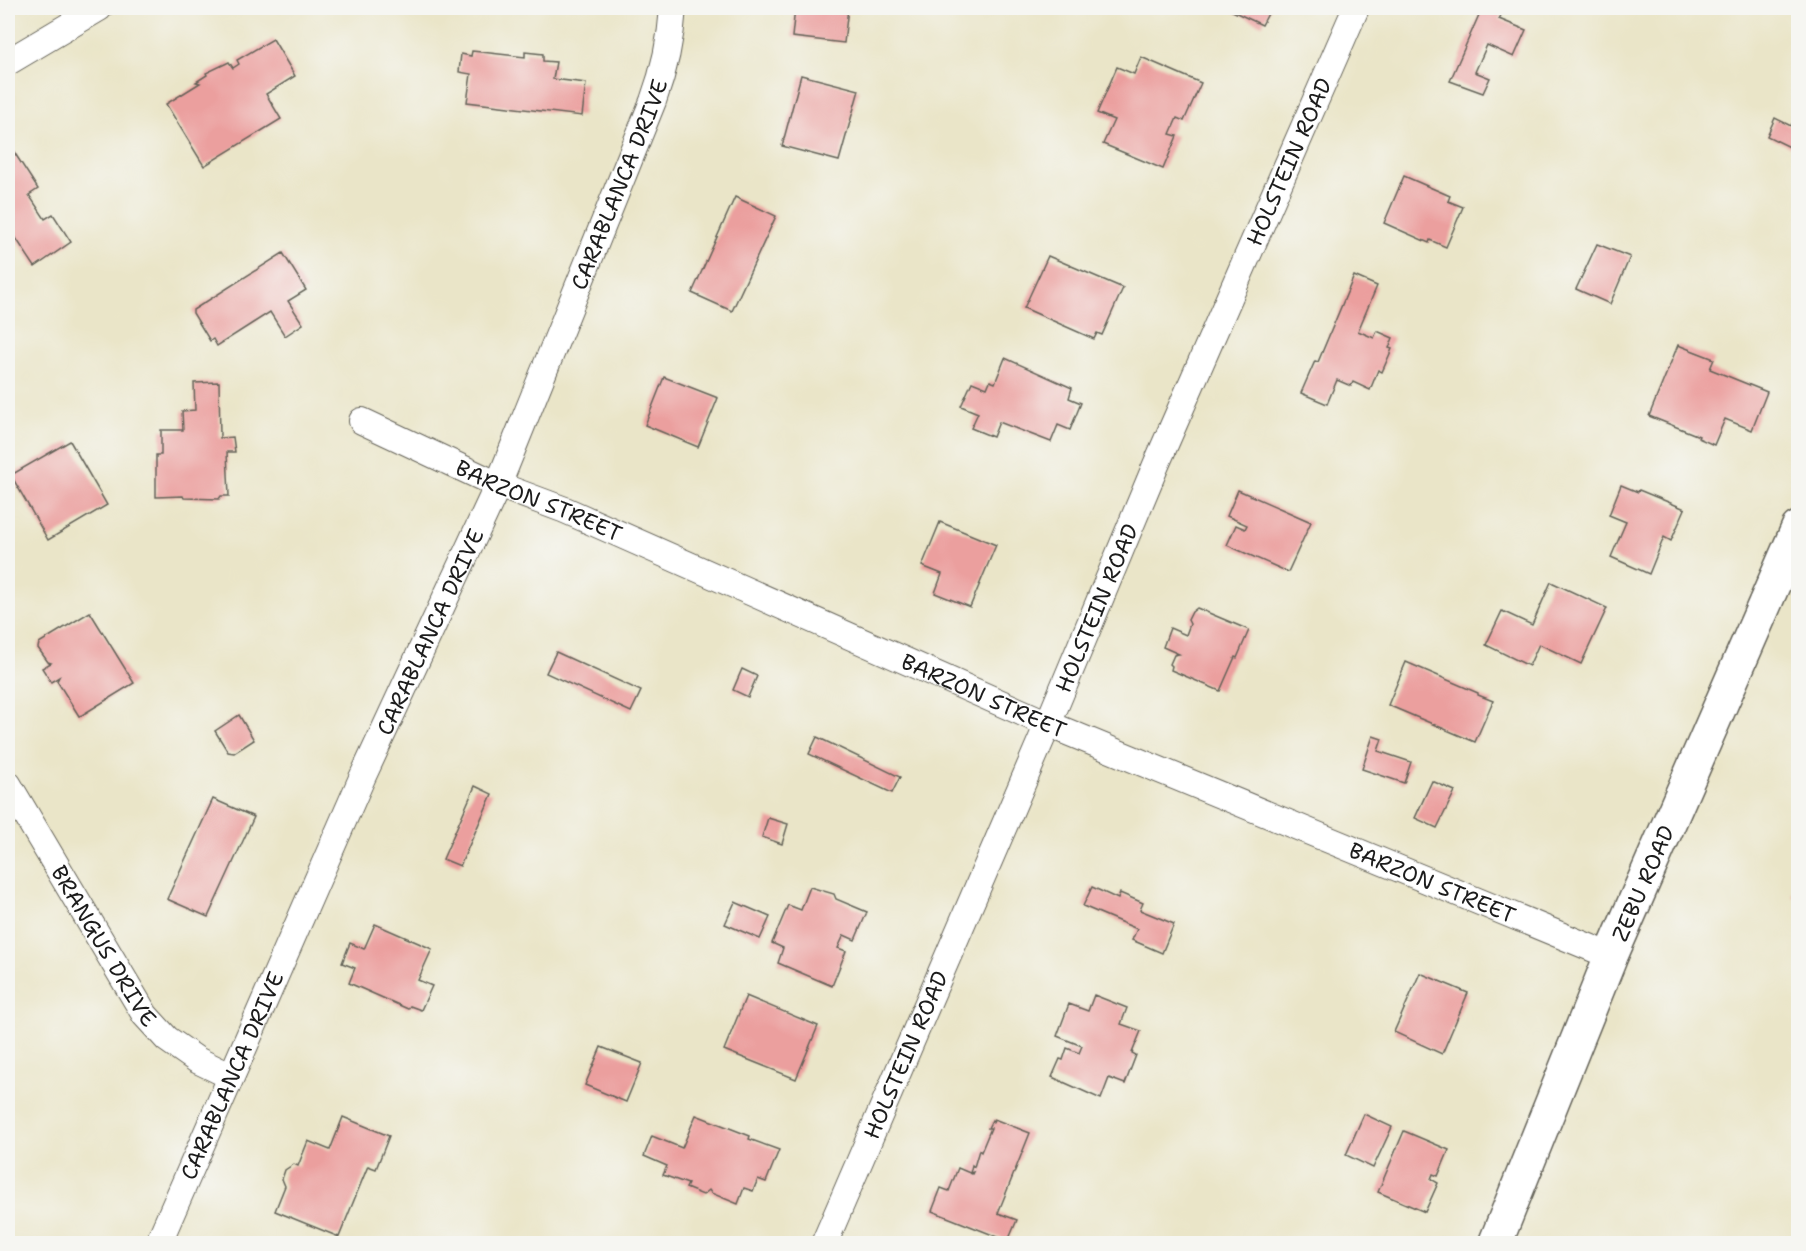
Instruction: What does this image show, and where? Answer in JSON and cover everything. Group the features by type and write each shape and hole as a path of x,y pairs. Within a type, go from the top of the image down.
{"street":[{"path":"8,62 99,8"},
{"name":"CARABLANCA DRIVE","path":"158,1244 367,768 498,485 662,77 672,26 673,8"},
{"name":"HOLSTEIN ROAD","path":"824,1244 1048,724 1156,465 1356,8"},
{"name":"BARZON STREET","path":"362,421 498,485 565,510 1048,724 1611,956"},
{"name":"ZEBU ROAD","path":"1495,1244 1611,956 1798,528"},
{"name":"BRANGUS DRIVE","path":"8,784 145,1015 167,1039 197,1060 230,1076"}],"building":[{"path":"795,8 848,8 844,43 792,37"},
{"path":"1226,8 1271,8 1262,25"},
{"path":"1482,8 1505,8 1499,19 1526,30 1514,57 1487,45 1475,72 1490,78 1483,93 1450,81"},
{"path":"273,39 295,76 266,94 281,119 204,166 166,104 200,83 196,82 207,75 206,73 229,62 233,68 239,64 237,60"},
{"path":"472,51 525,57 525,52 543,54 543,61 556,62 553,79 586,83 582,116 467,102 471,74 459,72 461,54 471,56"},
{"path":"1141,57 1201,83 1184,121 1177,118 1170,134 1177,136 1163,169 1103,144 1114,120 1097,113 1117,67 1134,74"},
{"path":"801,75 859,90 839,161 782,146"},
{"path":"1798,111 1798,151 1767,136 1775,118 1791,126"},
{"path":"14,152 38,189 29,195 45,219 53,214 71,242 35,267 8,226 8,157"},
{"path":"1404,176 1450,196 1448,201 1463,207 1446,247 1430,240 1429,243 1384,223"},
{"path":"735,197 776,216 732,311 692,293"},
{"path":"1597,244 1630,257 1610,304 1576,289"},
{"path":"283,253 306,290 288,301 303,324 285,336 270,312 217,346 213,339 210,341 193,310"},
{"path":"1048,256 1123,288 1102,335 1097,333 1094,339 1024,308"},
{"path":"1354,276 1377,286 1358,331 1374,338 1377,331 1393,338 1389,348 1392,349 1382,372 1378,370 1370,390 1353,382 1351,386 1337,380 1327,404 1301,393 1315,361 1318,362"},
{"path":"1678,345 1714,359 1710,369 1767,392 1752,430 1725,419 1714,445 1698,438 1699,436 1649,416"},
{"path":"1005,358 1072,388 1069,398 1081,403 1070,430 1058,425 1051,442 999,422 993,437 971,428 978,413 961,406 972,382 987,388 990,381 995,383"},
{"path":"664,377 718,398 698,447 645,425"},
{"path":"219,382 220,438 233,437 235,452 227,452 229,496 221,496 219,499 184,498 183,496 156,497 156,455 161,455 161,430 183,430 182,411 195,410 194,383"},
{"path":"70,441 107,505 48,540 11,475"},
{"path":"1621,485 1685,509 1671,541 1664,537 1649,574 1611,557 1626,522 1609,515"},
{"path":"1238,490 1311,522 1288,572 1227,545 1236,525 1245,529 1247,525 1227,516"},
{"path":"940,522 996,545 970,607 935,593 942,574 922,566"},
{"path":"1551,582 1607,608 1581,664 1539,644 1529,666 1486,645 1502,611 1532,625"},
{"path":"1197,608 1249,630 1220,691 1171,670 1170,664 1174,655 1179,654 1163,647 1170,628 1186,635 1190,624 1188,620"},
{"path":"90,612 134,683 79,716 57,681 59,677 51,682 42,668 51,663 38,648 39,643"},
{"path":"556,652 641,691 631,712 546,673"},
{"path":"1406,662 1493,701 1475,742 1388,705"},
{"path":"742,669 757,676 748,697 733,690"},
{"path":"239,715 254,740 234,753 228,752 215,731"},
{"path":"1373,736 1382,739 1378,751 1411,762 1404,783 1362,769"},
{"path":"817,737 900,777 892,793 809,754"},
{"path":"1432,781 1455,791 1437,828 1415,818"},
{"path":"475,786 492,794 460,866 443,859"},
{"path":"213,799 254,817 208,917 167,899"},
{"path":"768,818 788,824 782,844 762,837"},
{"path":"1798,881 1798,899 1792,896"},
{"path":"810,887 834,894 836,899 867,912 855,940 844,935 838,948 846,951 832,986 778,963 783,948 772,943 788,905 801,910"},
{"path":"1092,887 1118,899 1120,893 1143,903 1140,910 1174,924 1162,953 1132,940 1137,929 1083,906"},
{"path":"735,902 770,917 760,939 725,924"},
{"path":"375,924 432,949 418,980 432,986 421,1010 410,1006 408,1009 349,983 355,968 342,963 350,943 364,949"},
{"path":"1420,973 1468,993 1442,1054 1394,1032"},
{"path":"1094,995 1127,1008 1121,1024 1141,1031 1132,1053 1136,1055 1125,1084 1109,1078 1101,1099 1052,1077 1060,1059 1063,1060 1067,1048 1079,1053 1082,1046 1057,1036 1069,1004 1088,1011"},
{"path":"746,996 818,1026 796,1079 724,1050"},
{"path":"601,1047 642,1063 626,1102 585,1085"},
{"path":"1364,1114 1392,1127 1373,1168 1346,1155"},
{"path":"696,1115 779,1150 766,1182 758,1179 753,1191 744,1188 738,1204 711,1193 709,1190 703,1195 686,1188 688,1184 663,1175 667,1166 644,1156 652,1136 682,1148"},
{"path":"343,1117 389,1136 376,1169 368,1166 339,1237 275,1211 285,1186 282,1179 285,1170 294,1164 298,1166 308,1141 330,1150"},
{"path":"994,1119 1030,1133 998,1213 1017,1220 1008,1241 932,1211 941,1188 949,1191 958,1168 972,1174 973,1172 970,1173 972,1165 974,1167 979,1150 981,1152 991,1128 988,1128"},
{"path":"1404,1131 1449,1150 1438,1176 1433,1174 1431,1179 1438,1183 1425,1212 1378,1192"}]}
